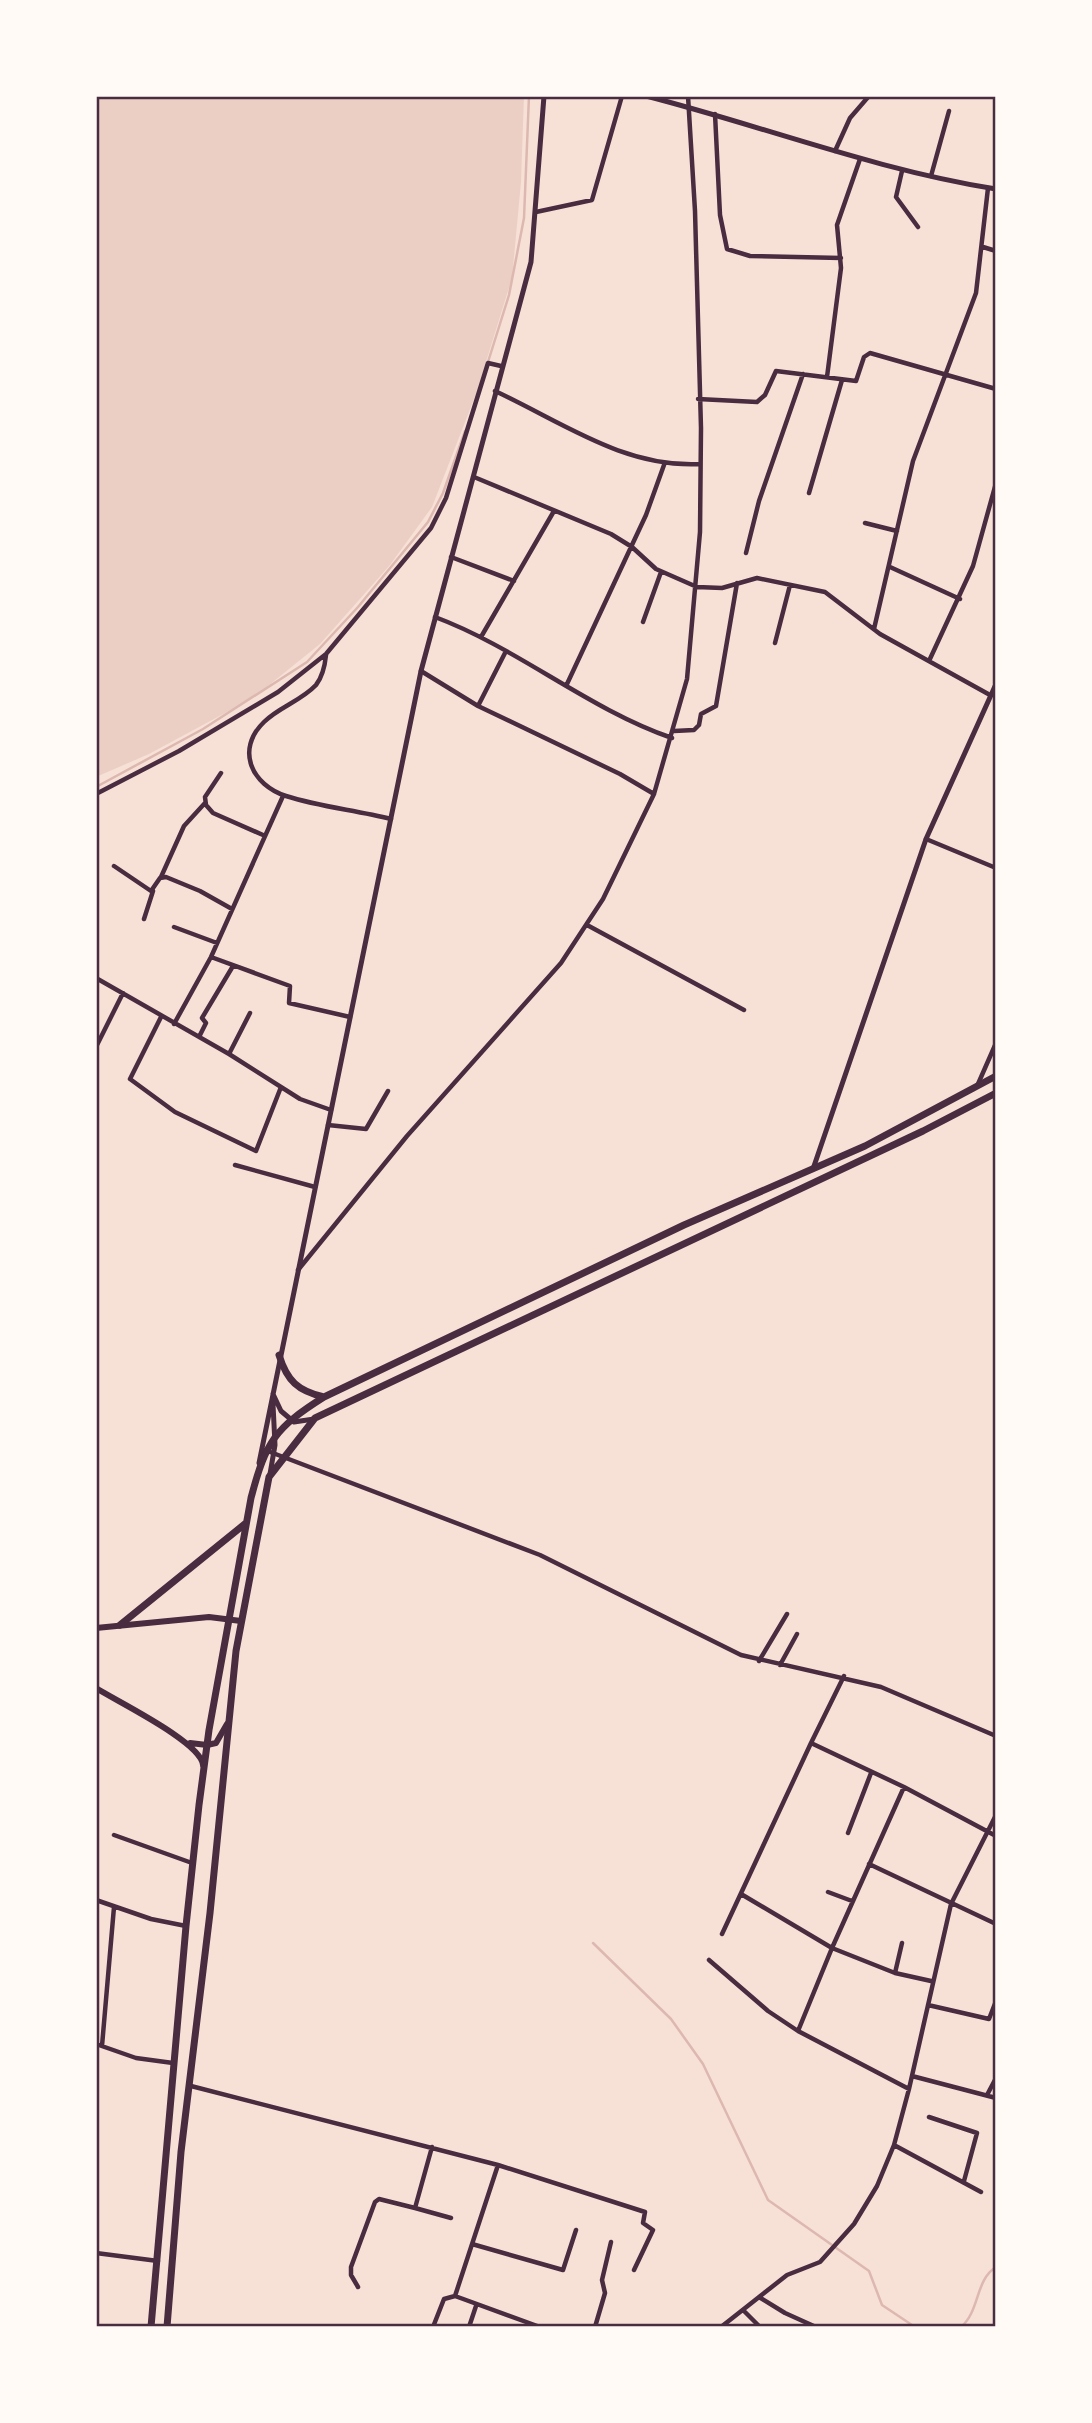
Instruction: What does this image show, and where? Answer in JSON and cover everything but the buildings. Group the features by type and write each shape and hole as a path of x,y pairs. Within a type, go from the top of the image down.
{"highway":[{"path":"167,2327 181,2152 191,2086 228,1721 241,1621 275,1433 290,1419 324,1397 742,1198 813,1169 905,1126 996,1076"},
{"path":"151,2327 173,2063 203,1776 246,1523 258,1469 271,1453 316,1418 996,1093"},
{"path":"511,1309 516,1322"},
{"path":"279,1355 292,1383 307,1392 324,1397"},
{"path":"120,1625 246,1523"}],"main road":[{"path":"271,1453 273,1394 279,1355 421,671 450,556 474,477 494,391 531,262 544,96"},
{"path":"646,96 715,113 902,171 996,189"},
{"path":"810,1184 825,1124 926,839 996,684"},
{"path":"273,1394 281,1411 297,1423 316,1418"},
{"path":"273,1394 275,1433"},
{"path":"96,1628 209,1617 241,1621"},
{"path":"96,1688 182,1740 203,1759 203,1776"},
{"path":"182,1740 207,1745 219,1741 228,1721"}],"street":[{"path":"536,212 592,200 622,96"},
{"path":"297,1272 407,1136 561,962 587,925 636,835 654,794 674,731 689,665 697,587 700,464 695,211 688,96"},
{"path":"835,151 846,123 869,96"},
{"path":"932,176 949,111"},
{"path":"715,113 720,215 727,249 750,256 841,258"},
{"path":"827,377 841,258 838,219 860,159"},
{"path":"902,171 896,197 918,227"},
{"path":"874,629 914,461 976,293 988,188"},
{"path":"983,247 996,251"},
{"path":"698,399 757,402 765,395 774,372 842,380 858,379 864,357 870,353 996,390"},
{"path":"96,794 255,707 310,670 326,654 431,528 446,498 488,363 501,366"},
{"path":"746,553 759,500 803,374"},
{"path":"809,494 842,380"},
{"path":"494,391 599,442 664,465 700,464"},
{"path":"567,684 632,547 664,465"},
{"path":"474,477 611,534 632,547 661,572 697,587 716,589 757,579 830,594 874,629 990,695"},
{"path":"929,661 973,566 996,483"},
{"path":"481,637 554,511"},
{"path":"865,523 897,531"},
{"path":"450,556 514,581"},
{"path":"890,566 960,599"},
{"path":"643,622 661,572"},
{"path":"674,731 694,730 702,712 716,707 737,583"},
{"path":"775,643 790,585"},
{"path":"434,617 481,637 505,653 567,684 618,716 672,738"},
{"path":"478,706 505,653"},
{"path":"326,654 321,677 316,684 291,706 263,722 250,749 249,763 257,779 283,796 391,819"},
{"path":"421,671 478,706 620,774 654,794"},
{"path":"221,773 205,797 205,803 213,813 263,835"},
{"path":"174,1024 211,957 263,835 283,796"},
{"path":"144,919 153,891 184,826 205,803"},
{"path":"926,839 996,869"},
{"path":"114,866 153,891"},
{"path":"161,878 200,891 232,909"},
{"path":"587,925 744,1010"},
{"path":"174,927 217,943"},
{"path":"211,957 290,986 289,1003 350,1017"},
{"path":"199,1037 206,1023 202,1018 233,966"},
{"path":"96,978 229,1054 300,1099 331,1110"},
{"path":"96,1047 123,993"},
{"path":"229,1054 250,1013"},
{"path":"161,1017 130,1079 175,1111 256,1151 281,1087"},
{"path":"976,1087 996,1043"},
{"path":"328,1125 366,1129 388,1091"},
{"path":"235,1165 315,1187"},
{"path":"271,1453 382,1492 540,1555 720,1647 759,1661 844,1676 908,1696 996,1736"},
{"path":"759,1661 787,1614"},
{"path":"780,1665 797,1634"},
{"path":"722,1934 844,1676"},
{"path":"811,1743 904,1787 991,1834"},
{"path":"848,1833 871,1773"},
{"path":"798,2031 852,1901 904,1787"},
{"path":"721,2327 787,2276 820,2262 854,2224 877,2186 894,2145 909,2089 931,2005 931,1981 952,1904 991,1834 996,1815"},
{"path":"114,1835 193,1863"},
{"path":"869,1864 996,1924"},
{"path":"828,1892 852,1901"},
{"path":"741,1895 832,1948 895,1973 931,1981"},
{"path":"96,1900 114,1908 186,1926"},
{"path":"114,1908 99,2045 136,2058 173,2063"},
{"path":"895,1973 902,1943"},
{"path":"709,1960 768,2011 798,2031 909,2089"},
{"path":"931,2005 993,2020 996,2001"},
{"path":"912,2076 996,2098"},
{"path":"987,2095 996,2078"},
{"path":"191,2086 498,2165 645,2212 643,2223 653,2230 634,2270"},
{"path":"929,2117 977,2133 964,2181"},
{"path":"894,2145 981,2192"},
{"path":"415,2208 432,2147"},
{"path":"455,2296 498,2165"},
{"path":"358,2287 351,2275 351,2267 377,2200 451,2218"},
{"path":"472,2244 563,2270 576,2230"},
{"path":"595,2327 605,2293 601,2280 611,2242"},
{"path":"96,2253 158,2261"},
{"path":"433,2327 444,2299 455,2296 476,2306 540,2327"},
{"path":"759,2297 816,2327"},
{"path":"469,2327 476,2306"},
{"path":"743,2310 760,2327"}],"shaded area":[{"path":"96,96 524,96 521,182 512,278 476,394 432,507 390,565 320,644 253,698 149,754 96,777"}],"waterway":[{"path":"488,362 509,295 524,218 529,96"},
{"path":"96,787 203,729 307,662 358,607 428,522 443,493 465,431"},
{"path":"593,1943 671,2019 703,2064 768,2200 869,2271 882,2305 915,2327"},
{"path":"961,2327 972,2313 984,2280 996,2267"}]}
